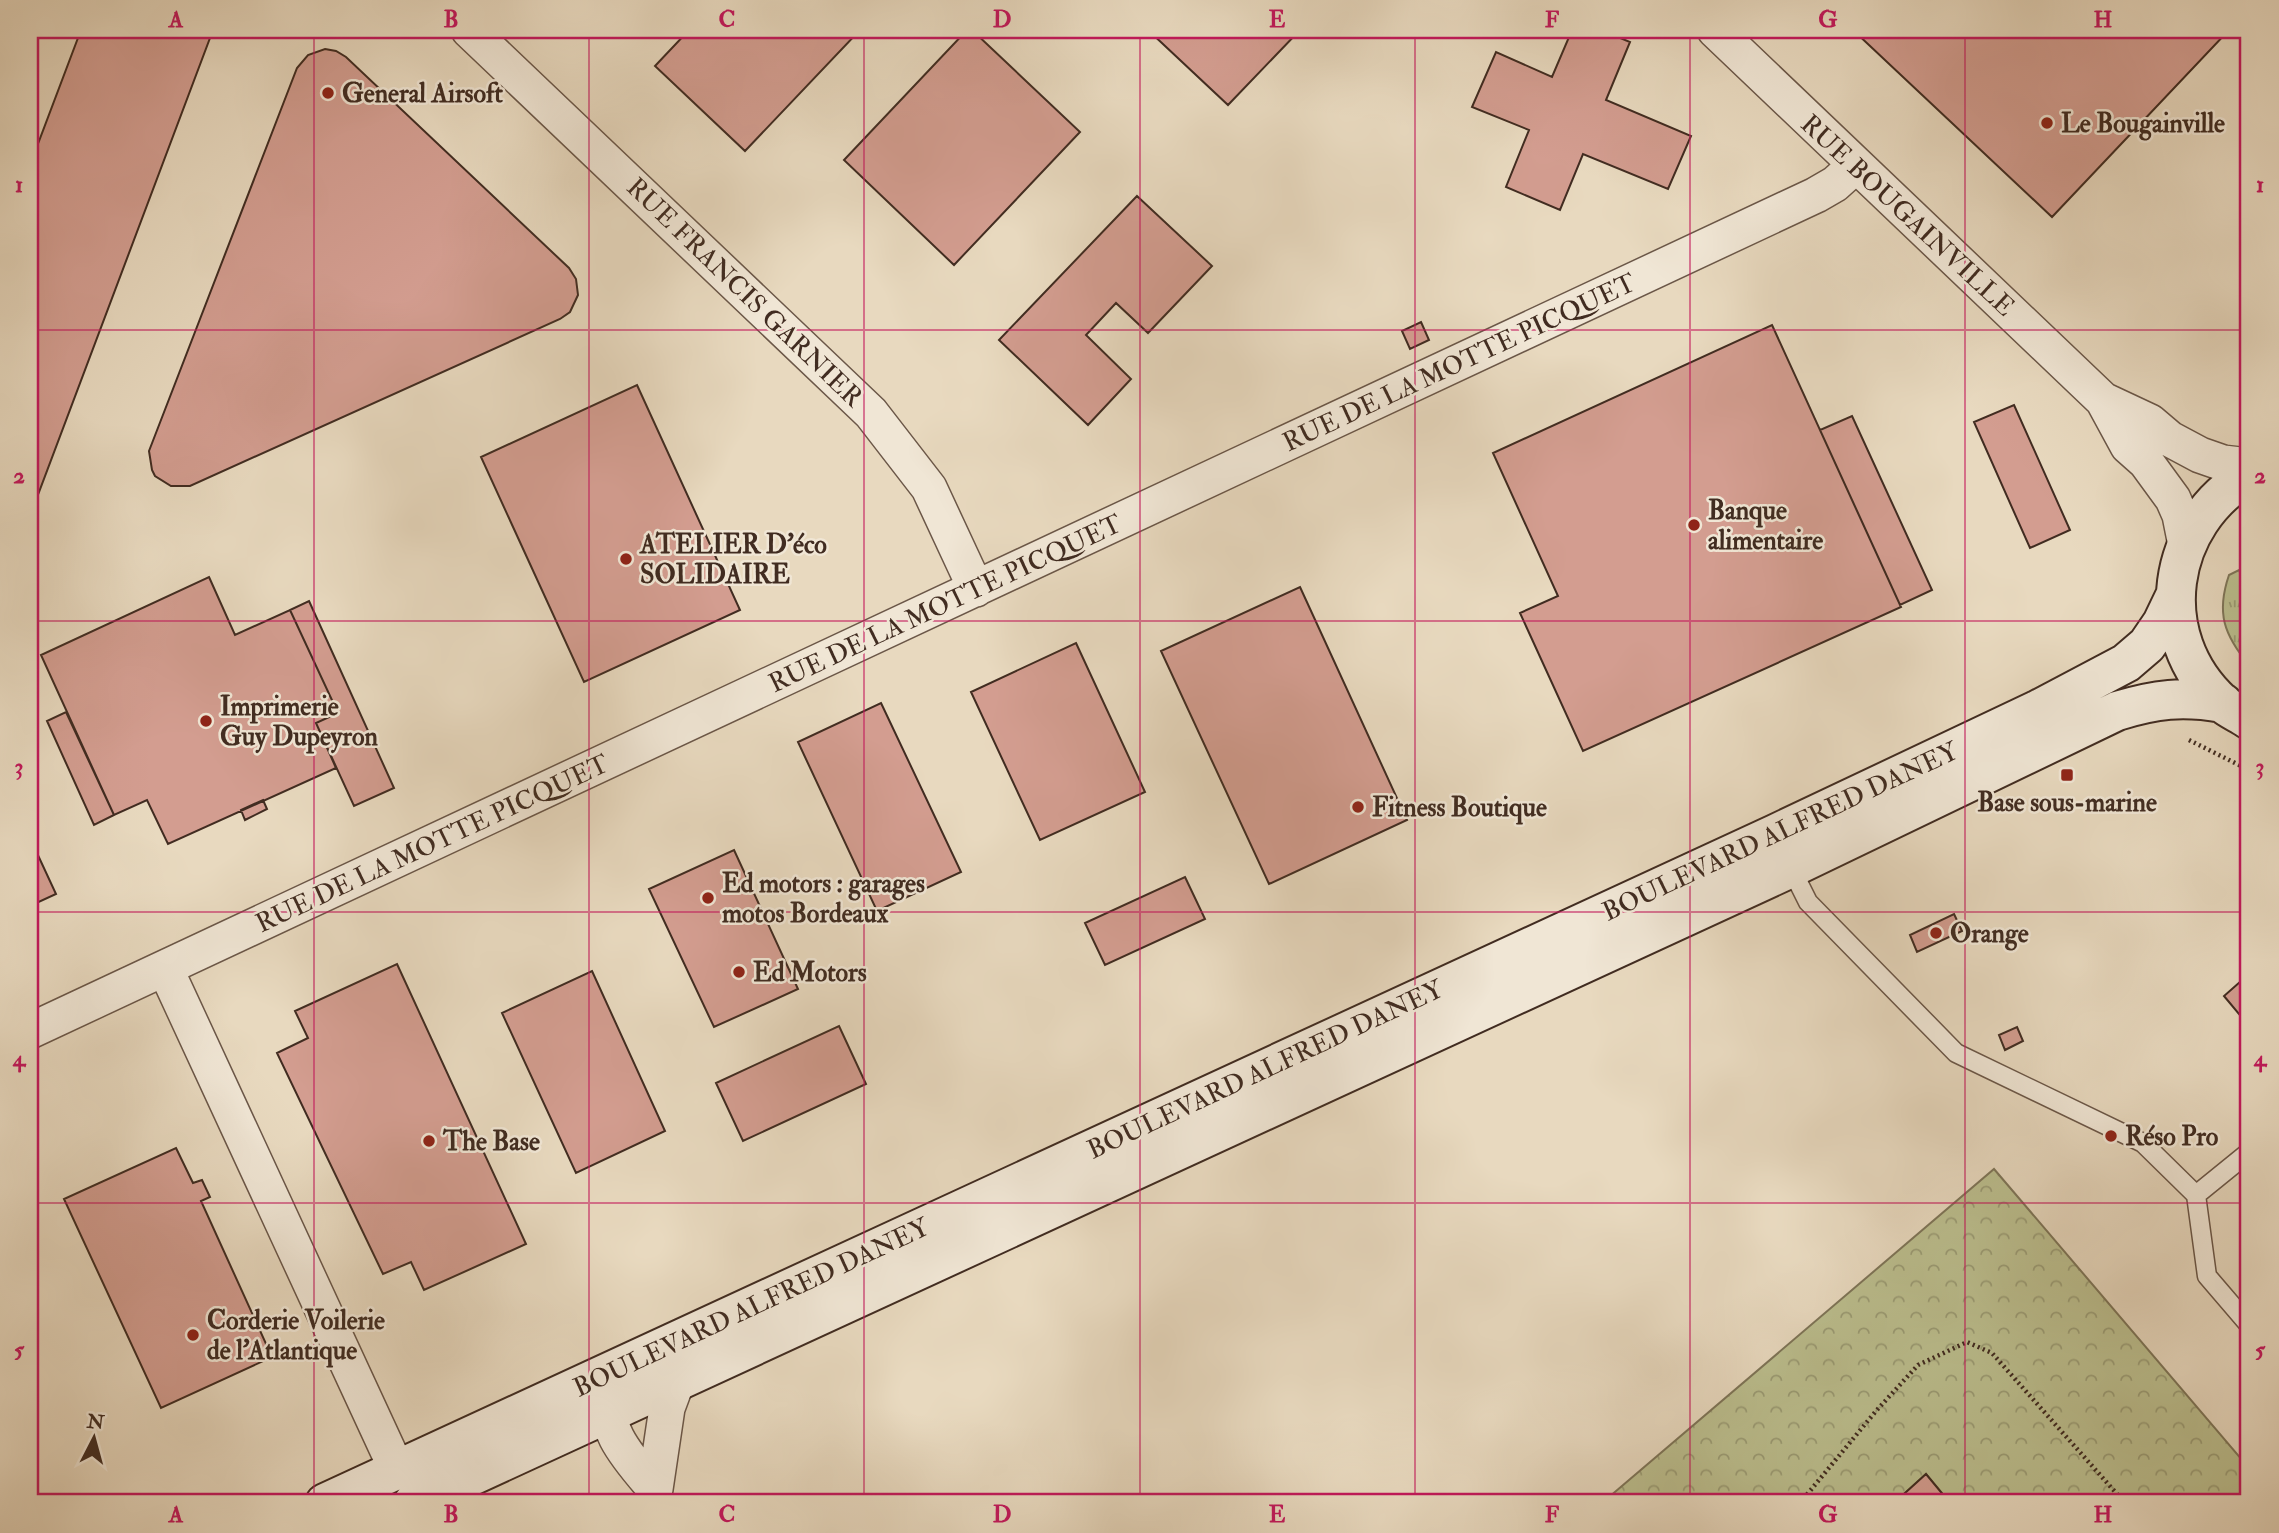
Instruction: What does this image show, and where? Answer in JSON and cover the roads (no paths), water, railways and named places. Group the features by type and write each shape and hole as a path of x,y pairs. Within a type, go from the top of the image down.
{"main road":[{"path":"2236,712 2197,673 2181,636 2175,596 2178,570 2186,545 2204,513 2230,486 2249,475"},
{"name":"BOULEVARD ALFRED DANEY","path":"405,1487 641,1358 1775,834 2037,710 2126,663 2147,645 2175,596"},
{"name":"BOULEVARD ALFRED DANEY","path":"325,1503 405,1487 607,1413 1791,868 2117,711 2166,699 2185,698 2236,712"}],"street":[{"name":"RUE FRANCIS GARNIER","path":"469,30 871,413 929,488 976,589"},
{"name":"RUE BOUGAINVILLE","path":"1714,30 2103,400 2128,446 2146,462 2173,499 2180,516 2186,545"},
{"name":"RUE DE LA MOTTE PICQUET","path":"30,1031 1816,195 1835,184 1855,166"},
{"name":"RUE BOUGAINVILLE","path":"2103,400 2150,422 2169,439 2200,455 2223,463 2249,466"},
{"path":"165,968 405,1487"},
{"path":"641,1358 615,1384 608,1399 607,1413 624,1453 658,1496"},
{"path":"658,1496 667,1408 677,1381"}],"lane":[{"path":"1775,834 1808,902 1956,1053 2143,1143 2196,1195 2207,1276 2249,1325"},
{"path":"2196,1195 2249,1152"}],"place":[{"name":"General Airsoft","path":"328,93"},
{"name":"Le Bougainville","path":"2047,123"},
{"name":"Banque alimentaire","path":"1694,525"},
{"name":"ATELIER D'éco SOLIDAIRE","path":"626,559"},
{"name":"Imprimerie Guy Dupeyron","path":"206,721"},
{"name":"Base sous-marine","path":"2067,775"},
{"name":"Fitness Boutique","path":"1358,807"},
{"name":"Ed motors : garages motos Bordeaux","path":"708,898"},
{"name":"Orange","path":"1936,933"},
{"name":"Ed Motors","path":"739,972"},
{"name":"Réso Pro","path":"2111,1136"},
{"name":"The Base","path":"429,1141"},
{"name":"Corderie Voilerie de l'Atlantique","path":"193,1335"}]}
